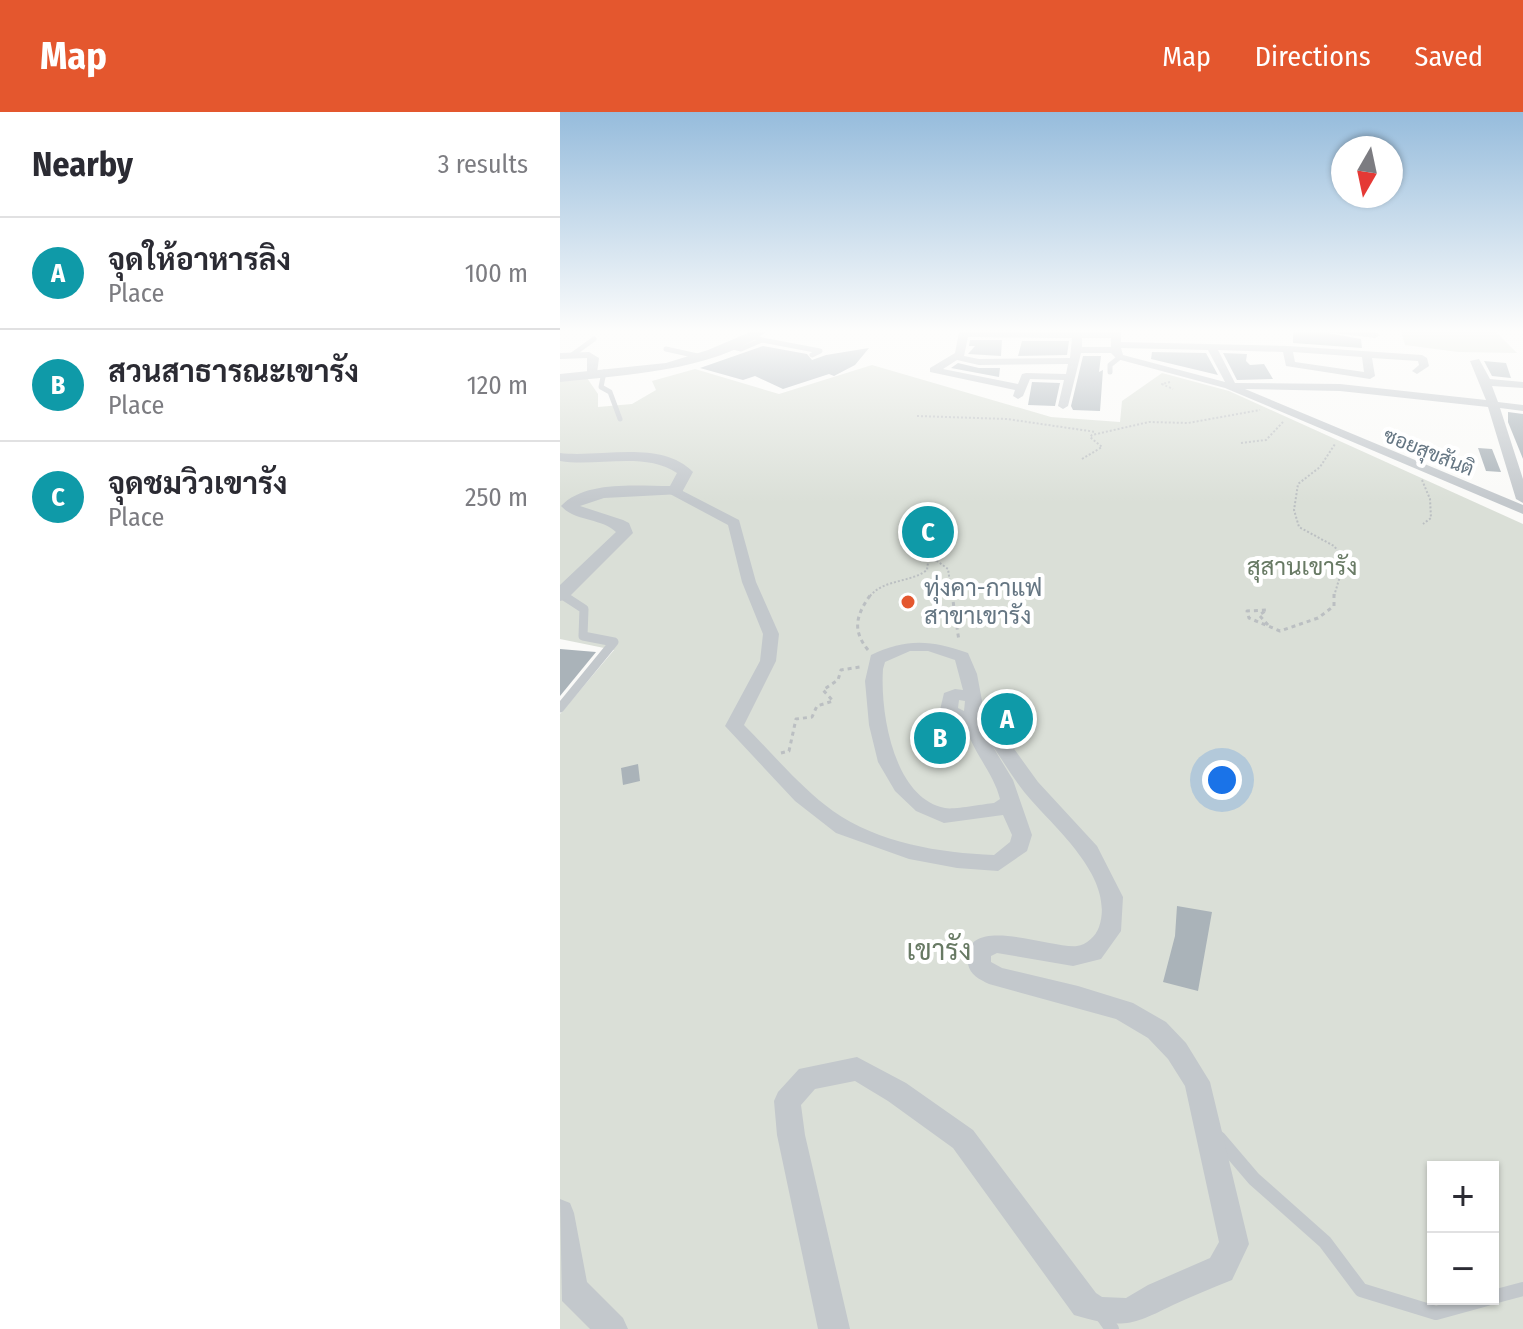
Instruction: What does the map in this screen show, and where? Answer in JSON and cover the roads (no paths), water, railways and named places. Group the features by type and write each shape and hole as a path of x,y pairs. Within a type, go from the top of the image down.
{"street":[{"path":"1063,406 1067,389"},
{"name":"ซอยสุขสันติ","path":"1235,389 1523,510"},
{"path":"1341,389 1495,410 1523,408"},
{"path":"1488,389 1523,499"},
{"path":"1495,410 1523,421"},
{"path":"560,457 594,462 646,458 674,462 685,472 675,491"},
{"path":"564,504 593,496 675,491 734,523 749,582 771,634 768,661 734,726 828,818 905,851 998,863 1020,846 1022,835 1010,810 1006,789 983,746 969,672 962,657 915,644 901,647 873,662 875,703 888,764 909,794 937,814 950,817 971,810 1010,810"},
{"path":"561,594 625,533 623,527 613,520 575,511 564,504"},
{"path":"834,1329 791,1135 787,1101 808,1078 857,1069 897,1092 963,1139 1085,1304 1106,1321 1129,1314 1159,1296 1221,1269 1234,1244 1197,1082 1177,1051 1157,1030 1124,1011 1078,996 997,977 980,967 979,951 995,943 1073,956 1093,952 1110,931 1112,897 1090,852 1031,787 976,710"},
{"path":"560,1213 573,1290 612,1329"}],"lane":[{"path":"604,389 610,392 620,419"},
{"path":"560,708 614,642 583,636 584,609 561,594"},
{"path":"1209,1126 1254,1179 1325,1242 1361,1290 1436,1313 1465,1305"},
{"path":"1499,1295 1523,1289"}],"place":[{"name":"จุดชมวิวเขารัง","path":"928,532"},
{"name":"ทุ่งคา-กาแฟ สาขาเขารัง","path":"908,602"},
{"name":"จุดให้อาหารลิง","path":"1007,719"},
{"name":"สวนสาธารณะเขารัง","path":"940,738"}],"park label":[{"name":"สุสานเขารัง","path":"1302,567"},
{"name":"เขารัง","path":"939,950"}]}
